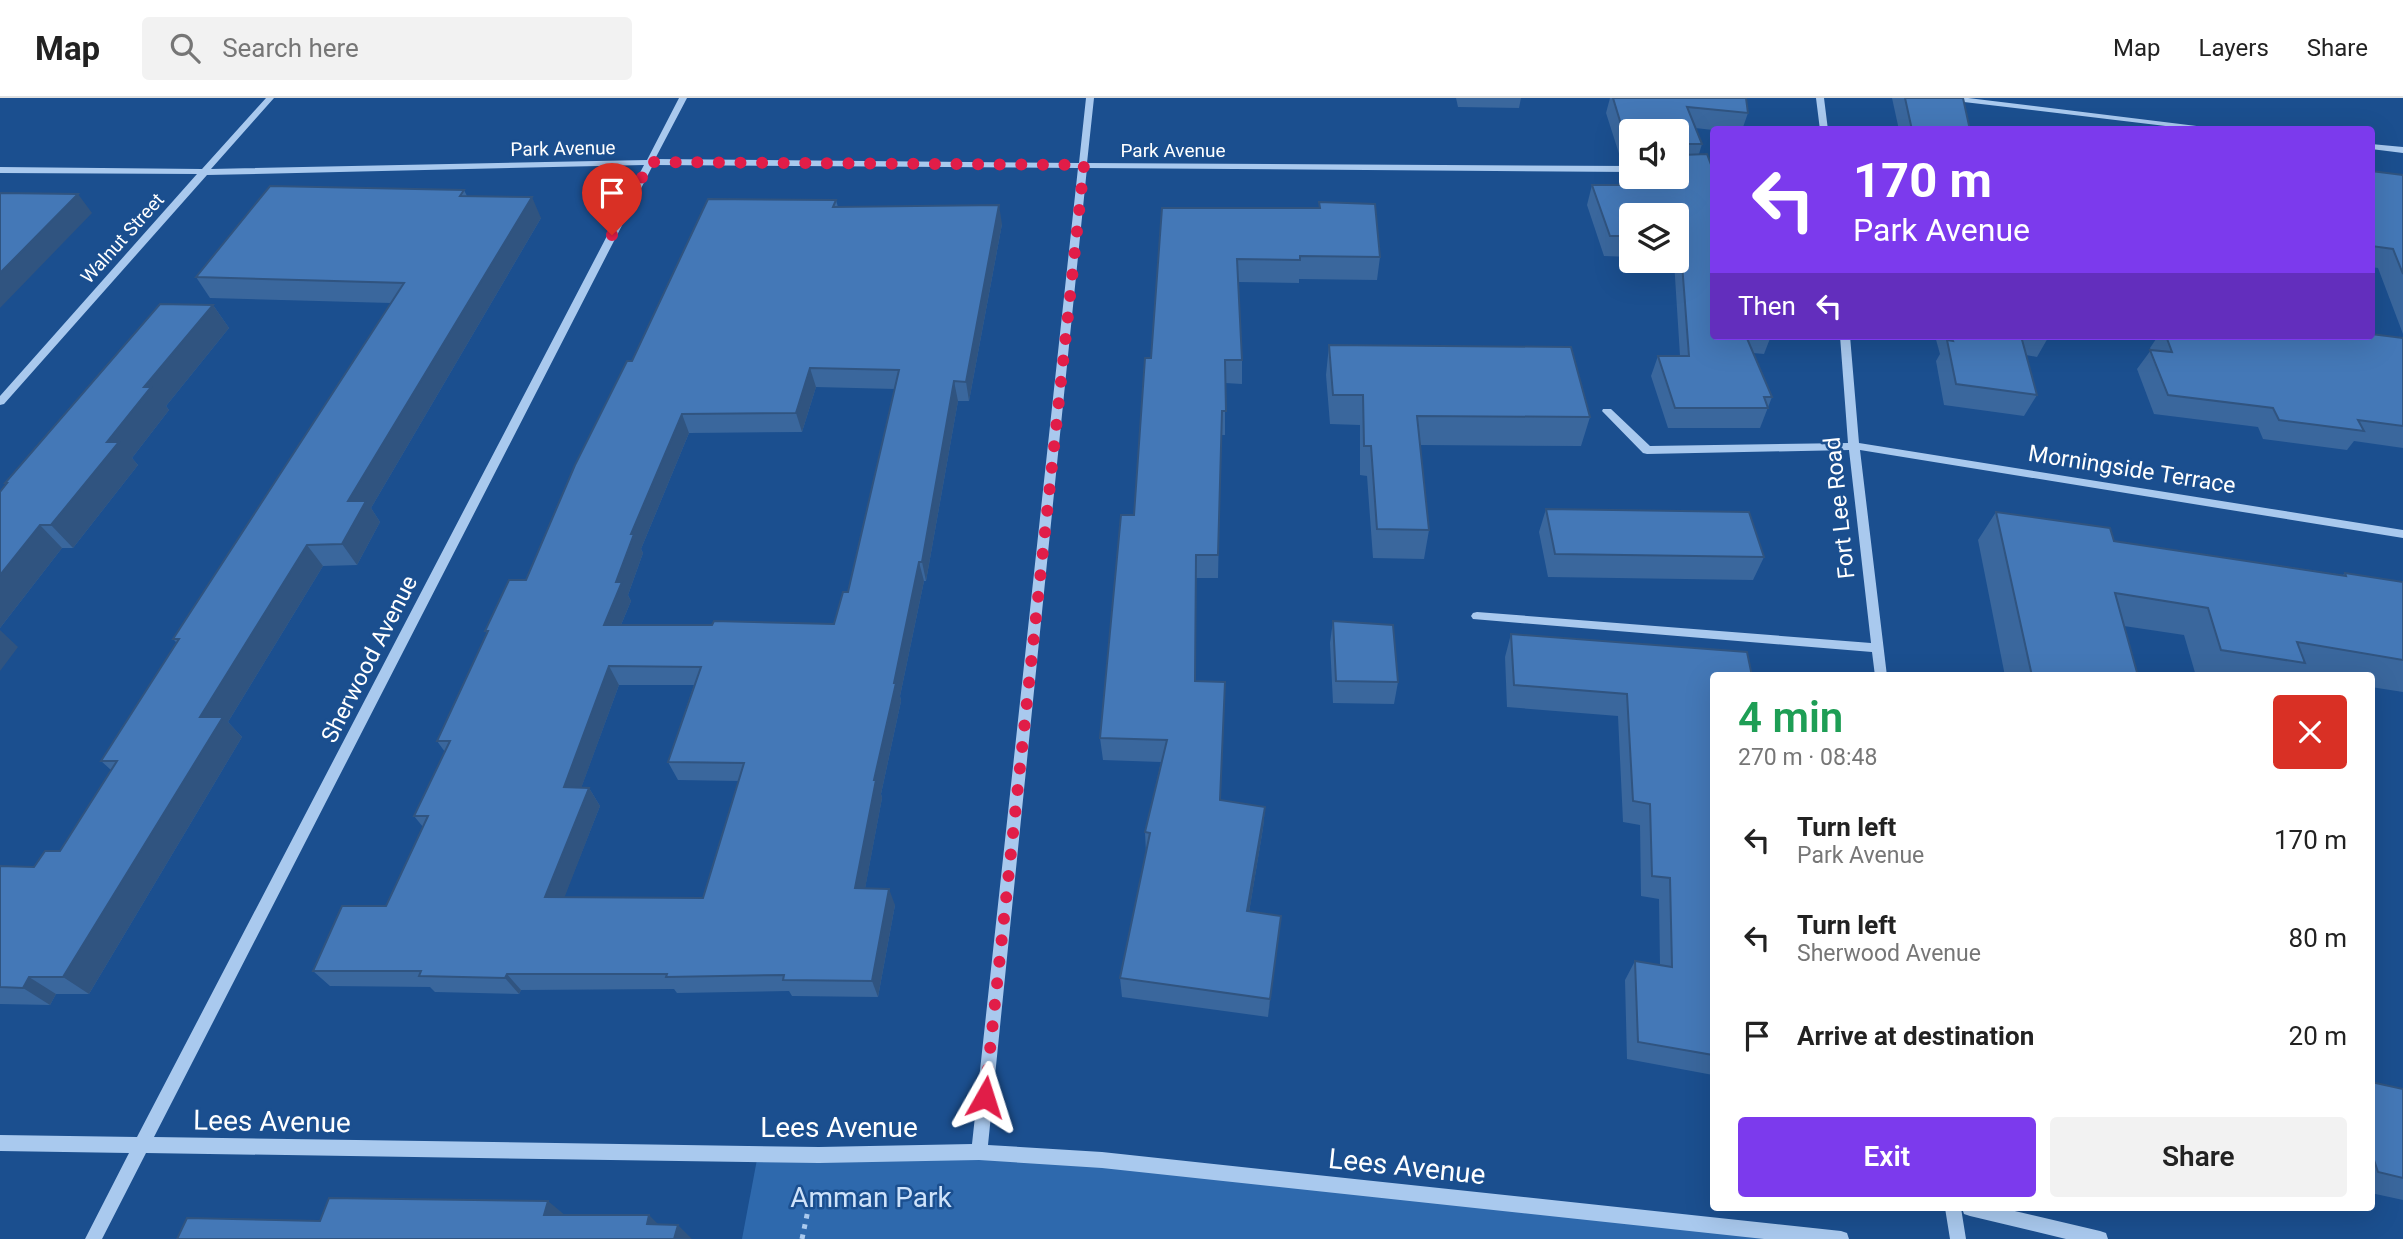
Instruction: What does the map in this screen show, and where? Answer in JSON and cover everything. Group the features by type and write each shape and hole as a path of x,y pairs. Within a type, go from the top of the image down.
{"street":[{"name":"Walnut Street","path":"0,402 271,98"},
{"name":"Sherwood Avenue","path":"93,1239 683,98"},
{"path":"979,1152 1090,98"},
{"path":"1820,98 1824,126"},
{"path":"1947,98 2190,126"},
{"path":"2375,146 2403,150"},
{"name":"Park Avenue","path":"0,170 205,172 650,162 1619,169"},
{"name":"Fort Lee Road","path":"1845,340 1854,446 1881,672"},
{"name":"Morningside Terrace","path":"1607,411 1647,450 1854,446 2403,534"},
{"path":"1477,616 1878,648"},
{"name":"Lees Avenue","path":"0,1143 819,1155 979,1152 1102,1160 1841,1239"},
{"path":"1953,1211 1958,1239"},
{"path":"1983,1211 2100,1239"}],"path":[{"path":"802,1239 819,1155"}],"green space":[{"name":"Amman Park","path":"979,1152 1834,1239 742,1239 758,1154"}],"building":[{"path":"1613,98 1746,98 1748,113 1687,107 1702,144 1689,144 1689,119 1619,119"},
{"path":"1905,98 1963,98 1969,126 1911,126"},
{"path":"1707,154 1710,162 1710,340 1748,340 1772,397 1764,397 1768,408 1675,408 1658,356 1689,356 1683,273 1689,273 1689,203 1619,203 1619,236 1610,236 1592,185 1619,185 1619,189 1689,189 1689,155"},
{"path":"2375,172 2403,175 2403,274 2393,249 2375,247"},
{"path":"270,186 464,190 460,196 532,197 348,501 366,501 342,544 307,545 200,717 223,717 63,977 29,977 23,988 0,987 0,866 34,867 45,851 60,851 117,761 101,761 179,639 173,639 404,283 196,277"},
{"path":"0,193 78,194 0,273"},
{"path":"708,199 836,200 833,207 999,205 966,382 954,381 922,562 919,562 874,780 855,888 889,889 872,981 783,980 784,975 666,977 667,974 507,974 505,978 419,976 421,971 313,971 342,906 386,906 428,816 414,816 450,741 437,741 488,631 485,631 509,580 526,580 575,465 627,361 632,361","holes":["810,368 899,370 848,592 843,592 834,624 714,621 712,625 604,625 622,582 616,582 634,534 631,534 682,414 796,413","609,666 701,667 668,762 744,763 703,898 545,897 589,788 564,787"]},
{"path":"1319,202 1375,204 1380,257 1300,256 1300,260 1237,259 1242,360 1225,360 1226,411 1222,411 1218,555 1196,555 1195,681 1225,682 1220,800 1265,807 1247,911 1281,916 1270,999 1120,978 1150,833 1145,832 1167,740 1100,738 1121,515 1134,515 1145,358 1151,358 1162,208 1320,208"},
{"path":"160,304 213,305 144,387 151,387 107,442 119,442 51,525 40,525 0,575 0,492 5,483"},
{"path":"2375,334 2403,338 2403,426 2358,420 2364,431 2279,420 2273,408 2168,395 2150,350 2172,352 2168,340 2375,340"},
{"path":"1947,340 2022,340 2037,395 1956,384"},
{"path":"1329,345 1571,347 1590,417 1417,416 1429,530 1377,529 1371,446 1364,446 1363,395 1333,395"},
{"path":"1546,509 1749,512 1764,557 1555,554"},
{"path":"1996,512 2110,528 2114,541 2403,582 2403,660 2297,642 2305,663 2221,650 2208,608 2115,593 2137,672 2031,672"},
{"path":"1333,621 1393,625 1398,682 1336,681"},
{"path":"1511,634 1747,652 1751,672 1710,672 1710,1054 1638,1042 1635,961 1672,967 1670,878 1652,876 1650,804 1633,801 1627,694 1514,685"},
{"path":"2375,1083 2403,1089 2403,1178 2378,1172 2375,1163"},
{"path":"329,1198 548,1201 544,1215 649,1215 647,1224 678,1225 674,1239 177,1239 187,1218 320,1221"}],"route":[{"path":"612,235 650,162 1084,165 985,1097"}]}
